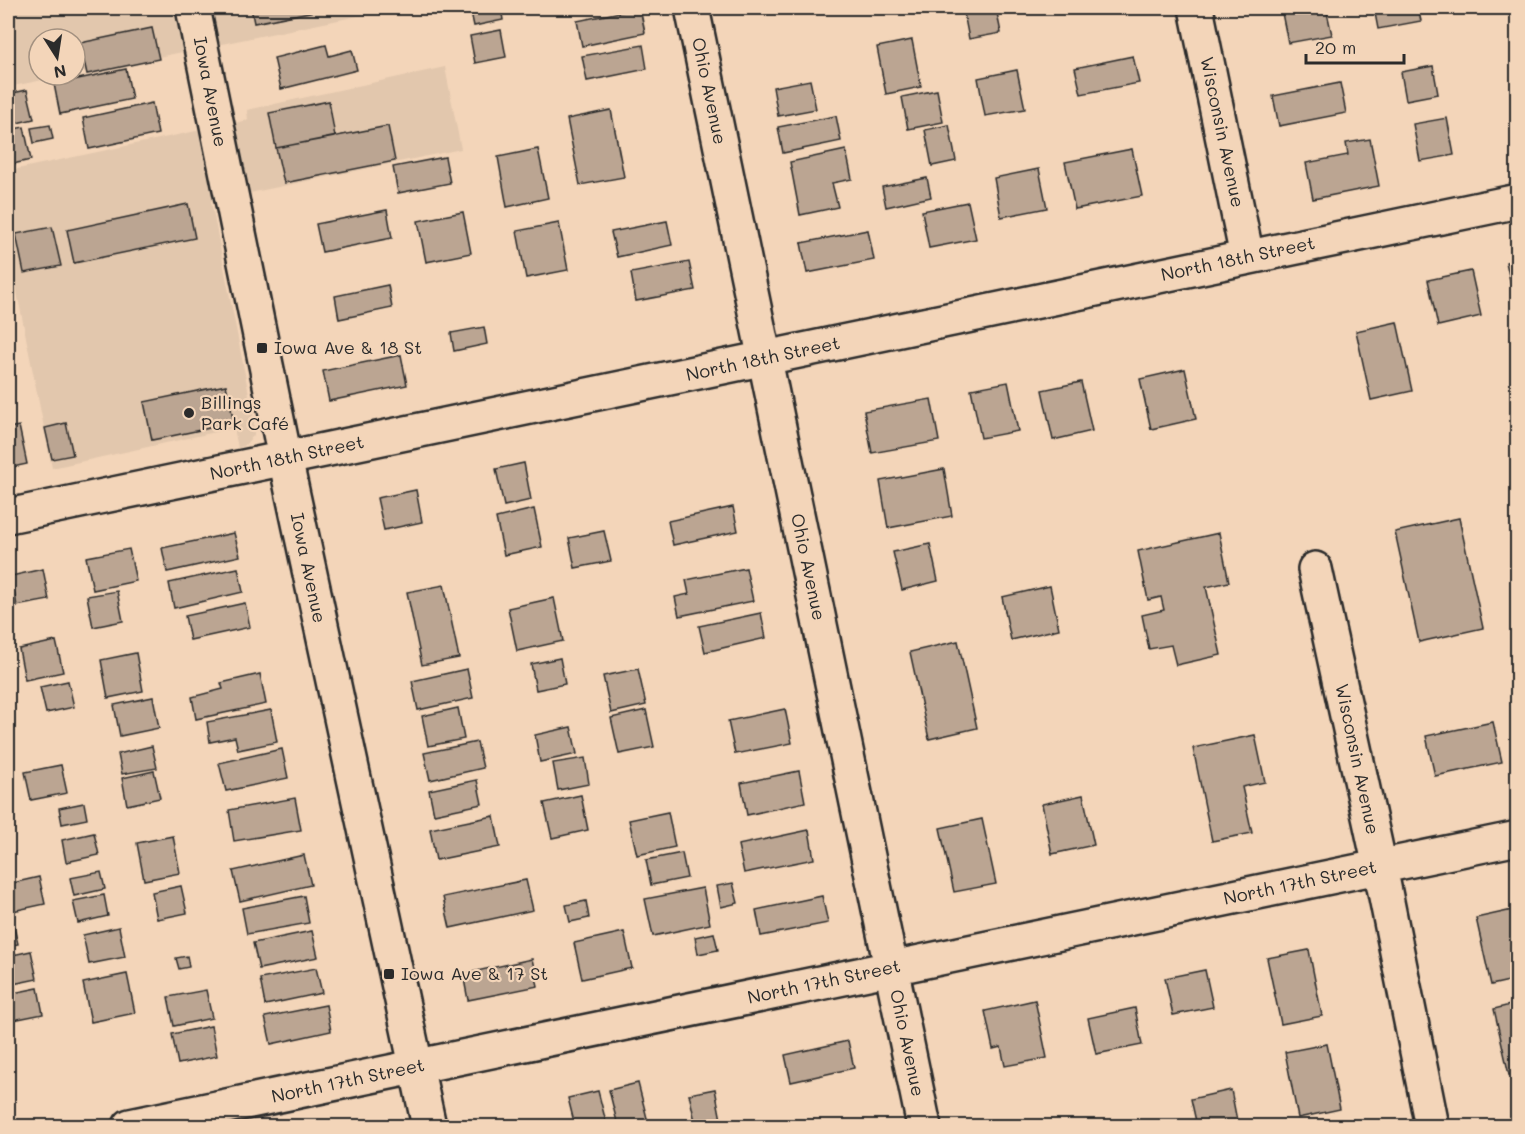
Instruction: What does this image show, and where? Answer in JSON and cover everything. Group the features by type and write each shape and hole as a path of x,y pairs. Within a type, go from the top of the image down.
{"street":[{"name":"Iowa Avenue","path":"193,8 285,458 429,1126"},
{"name":"Ohio Avenue","path":"692,8 924,1126"},
{"name":"Wisconsin Avenue","path":"1196,8 1247,257"},
{"name":"North 18th Street","path":"8,516 1518,201"},
{"name":"Wisconsin Avenue","path":"1315,569 1380,867 1432,1126"},
{"name":"North 17th Street","path":"130,1126 1518,838"}],"shaded area":[{"path":"8,8 397,8 87,72 87,27 27,27 27,83 8,87"},
{"path":"445,67 461,149 211,201 254,420 254,435 244,446 238,448 234,428 52,468 8,247 8,171 248,120 247,110"}],"building":[{"path":"251,8 330,8 254,23"},
{"path":"470,8 501,8 503,20 474,26"},
{"path":"640,8 645,33 582,46 577,21"},
{"path":"963,8 996,8 1001,33 969,39"},
{"path":"1281,8 1326,8 1332,35 1288,43"},
{"path":"1374,8 1418,8 1421,21 1378,29"},
{"path":"152,28 159,59 87,74 87,42"},
{"path":"501,30 506,57 475,63 470,36"},
{"path":"912,40 921,87 886,94 877,47"},
{"path":"326,45 329,56 352,50 357,70 281,89 274,58"},
{"path":"643,45 647,69 587,81 582,56"},
{"path":"1133,56 1139,83 1081,94 1075,68"},
{"path":"1433,66 1438,94 1406,100 1401,72"},
{"path":"126,69 132,99 60,114 55,87 87,87 87,77"},
{"path":"1017,70 1025,109 985,116 978,78"},
{"path":"810,80 816,109 778,116 773,87"},
{"path":"1340,83 1346,113 1279,126 1273,96"},
{"path":"27,90 34,119 8,125 8,94"},
{"path":"937,90 943,122 908,129 902,97"},
{"path":"329,101 335,137 276,148 269,113"},
{"path":"152,103 158,134 89,149 83,118"},
{"path":"611,110 624,177 580,185 567,119"},
{"path":"836,116 841,141 783,153 778,127"},
{"path":"1447,118 1454,155 1420,161 1413,124"},
{"path":"50,125 53,139 34,143 31,128"},
{"path":"949,125 956,161 932,166 925,130"},
{"path":"388,126 395,161 284,183 276,148"},
{"path":"24,127 31,160 8,165 8,130"},
{"path":"1370,139 1379,186 1313,199 1306,163 1348,155 1346,143"},
{"path":"538,149 548,198 507,207 498,157"},
{"path":"1132,149 1142,196 1075,209 1065,162"},
{"path":"846,150 852,179 832,183 838,207 800,215 790,162"},
{"path":"445,157 450,183 398,193 393,167"},
{"path":"1039,169 1047,208 1001,217 994,178"},
{"path":"927,178 931,197 886,207 882,187"},
{"path":"968,202 976,239 929,248 922,211"},
{"path":"188,204 195,238 74,263 67,230"},
{"path":"387,210 392,238 322,252 316,224"},
{"path":"463,212 471,253 426,262 418,221"},
{"path":"667,221 672,245 617,257 611,232"},
{"path":"559,223 568,270 526,278 517,231"},
{"path":"52,227 61,266 24,273 16,234"},
{"path":"868,230 874,260 807,273 801,243"},
{"path":"1518,259 1518,308 1516,308 1506,262"},
{"path":"689,262 695,290 636,301 631,273"},
{"path":"1471,271 1481,316 1438,326 1428,280"},
{"path":"388,285 392,308 339,319 335,296"},
{"path":"1397,322 1412,391 1371,400 1356,331"},
{"path":"484,327 487,344 454,351 451,333"},
{"path":"401,355 407,385 329,401 323,371"},
{"path":"1185,369 1196,419 1151,429 1140,379"},
{"path":"1008,382 1018,431 981,438 971,389"},
{"path":"1081,382 1092,431 1053,440 1042,390"},
{"name":"Billings Park Café","path":"226,385 234,423 152,440 144,402"},
{"path":"931,399 939,441 872,453 864,411"},
{"path":"66,423 73,455 52,459 45,428"},
{"path":"19,426 27,464 8,468 8,428"},
{"path":"524,463 531,500 504,506 496,469"},
{"path":"944,469 952,516 888,528 880,481"},
{"path":"416,490 422,522 384,530 377,498"},
{"path":"733,507 738,531 673,545 668,521"},
{"path":"534,509 542,547 504,555 496,518"},
{"path":"1459,518 1483,628 1419,642 1395,532"},
{"path":"604,531 611,561 575,568 569,538"},
{"path":"234,533 240,556 167,572 162,548"},
{"path":"1219,533 1229,582 1206,587 1221,655 1176,665 1171,645 1149,649 1142,615 1164,610 1161,597 1148,600 1138,551"},
{"path":"930,544 938,581 902,590 893,552"},
{"path":"129,549 136,581 93,590 86,557"},
{"path":"238,568 243,592 174,608 169,583"},
{"path":"746,568 753,601 679,616 675,597 689,594 686,580"},
{"path":"43,569 49,600 17,606 11,576"},
{"path":"444,585 459,658 422,665 407,592"},
{"path":"1050,586 1059,629 1011,640 1002,597"},
{"path":"117,591 123,621 93,627 87,596"},
{"path":"554,598 563,641 517,651 508,608"},
{"path":"245,603 250,627 190,640 185,616"},
{"path":"761,613 766,638 705,652 699,626"},
{"path":"56,641 63,672 25,680 19,649"},
{"path":"958,641 977,728 929,739 910,652"},
{"path":"136,653 143,691 108,698 101,660"},
{"path":"560,658 565,684 536,690 531,664"},
{"path":"467,669 473,698 418,710 412,681"},
{"path":"638,669 646,705 611,713 603,676"},
{"path":"260,674 266,704 196,719 192,697 223,689 221,683"},
{"path":"68,681 74,707 46,713 40,687"},
{"path":"153,697 159,728 120,736 114,705"},
{"path":"458,708 464,739 428,746 422,716"},
{"path":"785,709 792,743 735,754 728,721"},
{"path":"271,710 277,742 238,750 235,737 210,742 207,722"},
{"path":"646,710 654,747 619,754 611,718"},
{"path":"1493,722 1502,762 1435,776 1426,736"},
{"path":"571,727 577,754 540,762 535,735"},
{"path":"1255,735 1265,782 1242,787 1252,833 1212,841 1193,748"},
{"path":"477,742 483,768 430,780 424,753"},
{"path":"152,746 157,768 122,774 118,754"},
{"path":"282,749 288,778 226,791 219,763"},
{"path":"585,758 589,784 558,790 553,763"},
{"path":"61,765 67,793 31,800 25,772"},
{"path":"154,771 160,798 127,805 122,778"},
{"path":"799,771 805,802 747,815 741,783"},
{"path":"477,780 482,804 434,814 429,790"},
{"path":"581,795 588,830 552,838 544,803"},
{"path":"1083,795 1094,845 1052,854 1042,804"},
{"path":"295,798 301,830 234,841 229,810"},
{"path":"84,803 87,819 62,824 59,808"},
{"path":"668,812 675,847 637,855 629,820"},
{"path":"494,816 500,847 436,860 430,829"},
{"path":"982,819 996,884 954,892 940,828"},
{"path":"809,830 814,859 744,873 738,845"},
{"path":"94,833 99,855 66,862 62,840"},
{"path":"173,836 180,873 144,880 137,843"},
{"path":"682,853 687,878 651,885 646,860"},
{"path":"304,855 311,885 240,901 233,871"},
{"path":"101,872 105,889 74,896 70,878"},
{"path":"39,877 45,904 8,912 8,884"},
{"path":"526,880 533,910 450,928 443,897"},
{"path":"733,883 738,903 721,907 717,886"},
{"path":"181,886 187,913 157,919 152,892"},
{"path":"703,888 710,924 653,936 645,899"},
{"path":"104,895 108,916 78,923 73,901"},
{"path":"304,896 309,923 247,934 242,908"},
{"path":"822,896 828,923 761,936 756,910"},
{"path":"586,901 589,918 570,922 566,905"},
{"path":"1517,909 1518,979 1491,985 1476,918"},
{"path":"13,923 18,944 8,946 8,924"},
{"path":"119,927 125,957 89,964 83,935"},
{"path":"312,931 318,957 259,969 253,943"},
{"path":"624,932 632,968 582,979 574,943"},
{"path":"714,933 718,950 698,954 695,937"},
{"path":"1309,950 1322,1016 1281,1024 1267,958"},
{"path":"31,951 37,979 8,985 8,956"},
{"path":"187,956 189,967 179,969 176,958"},
{"path":"532,959 538,986 468,1000 463,974"},
{"path":"316,968 322,993 265,1005 260,979"},
{"path":"1205,970 1213,1007 1173,1015 1165,978"},
{"path":"127,974 135,1013 91,1022 83,983"},
{"path":"38,988 43,1014 8,1021 8,994"},
{"path":"206,990 212,1018 174,1026 168,997"},
{"path":"1035,1000 1047,1058 1005,1066 1001,1047 993,1049 985,1011"},
{"path":"1518,1003 1518,1073 1509,1075 1494,1009"},
{"path":"326,1005 331,1031 271,1044 265,1017"},
{"path":"1135,1008 1142,1045 1096,1054 1088,1018"},
{"path":"211,1026 217,1056 178,1064 172,1034"},
{"path":"848,1041 854,1068 791,1082 785,1055"},
{"path":"1327,1044 1340,1109 1298,1118 1285,1052"},
{"path":"638,1083 649,1126 618,1126 609,1090"},
{"path":"715,1089 722,1125 696,1126 689,1094"},
{"path":"1231,1090 1238,1126 1197,1126 1191,1099"},
{"path":"598,1091 607,1126 575,1126 568,1098"},
{"path":"564,1122 565,1126 541,1126"}],"place":[{"name":"Iowa Ave & 18 St","path":"262,348"},
{"name":"Billings Park Café","path":"189,413"},
{"name":"Iowa Ave & 17 St","path":"389,974"}]}
